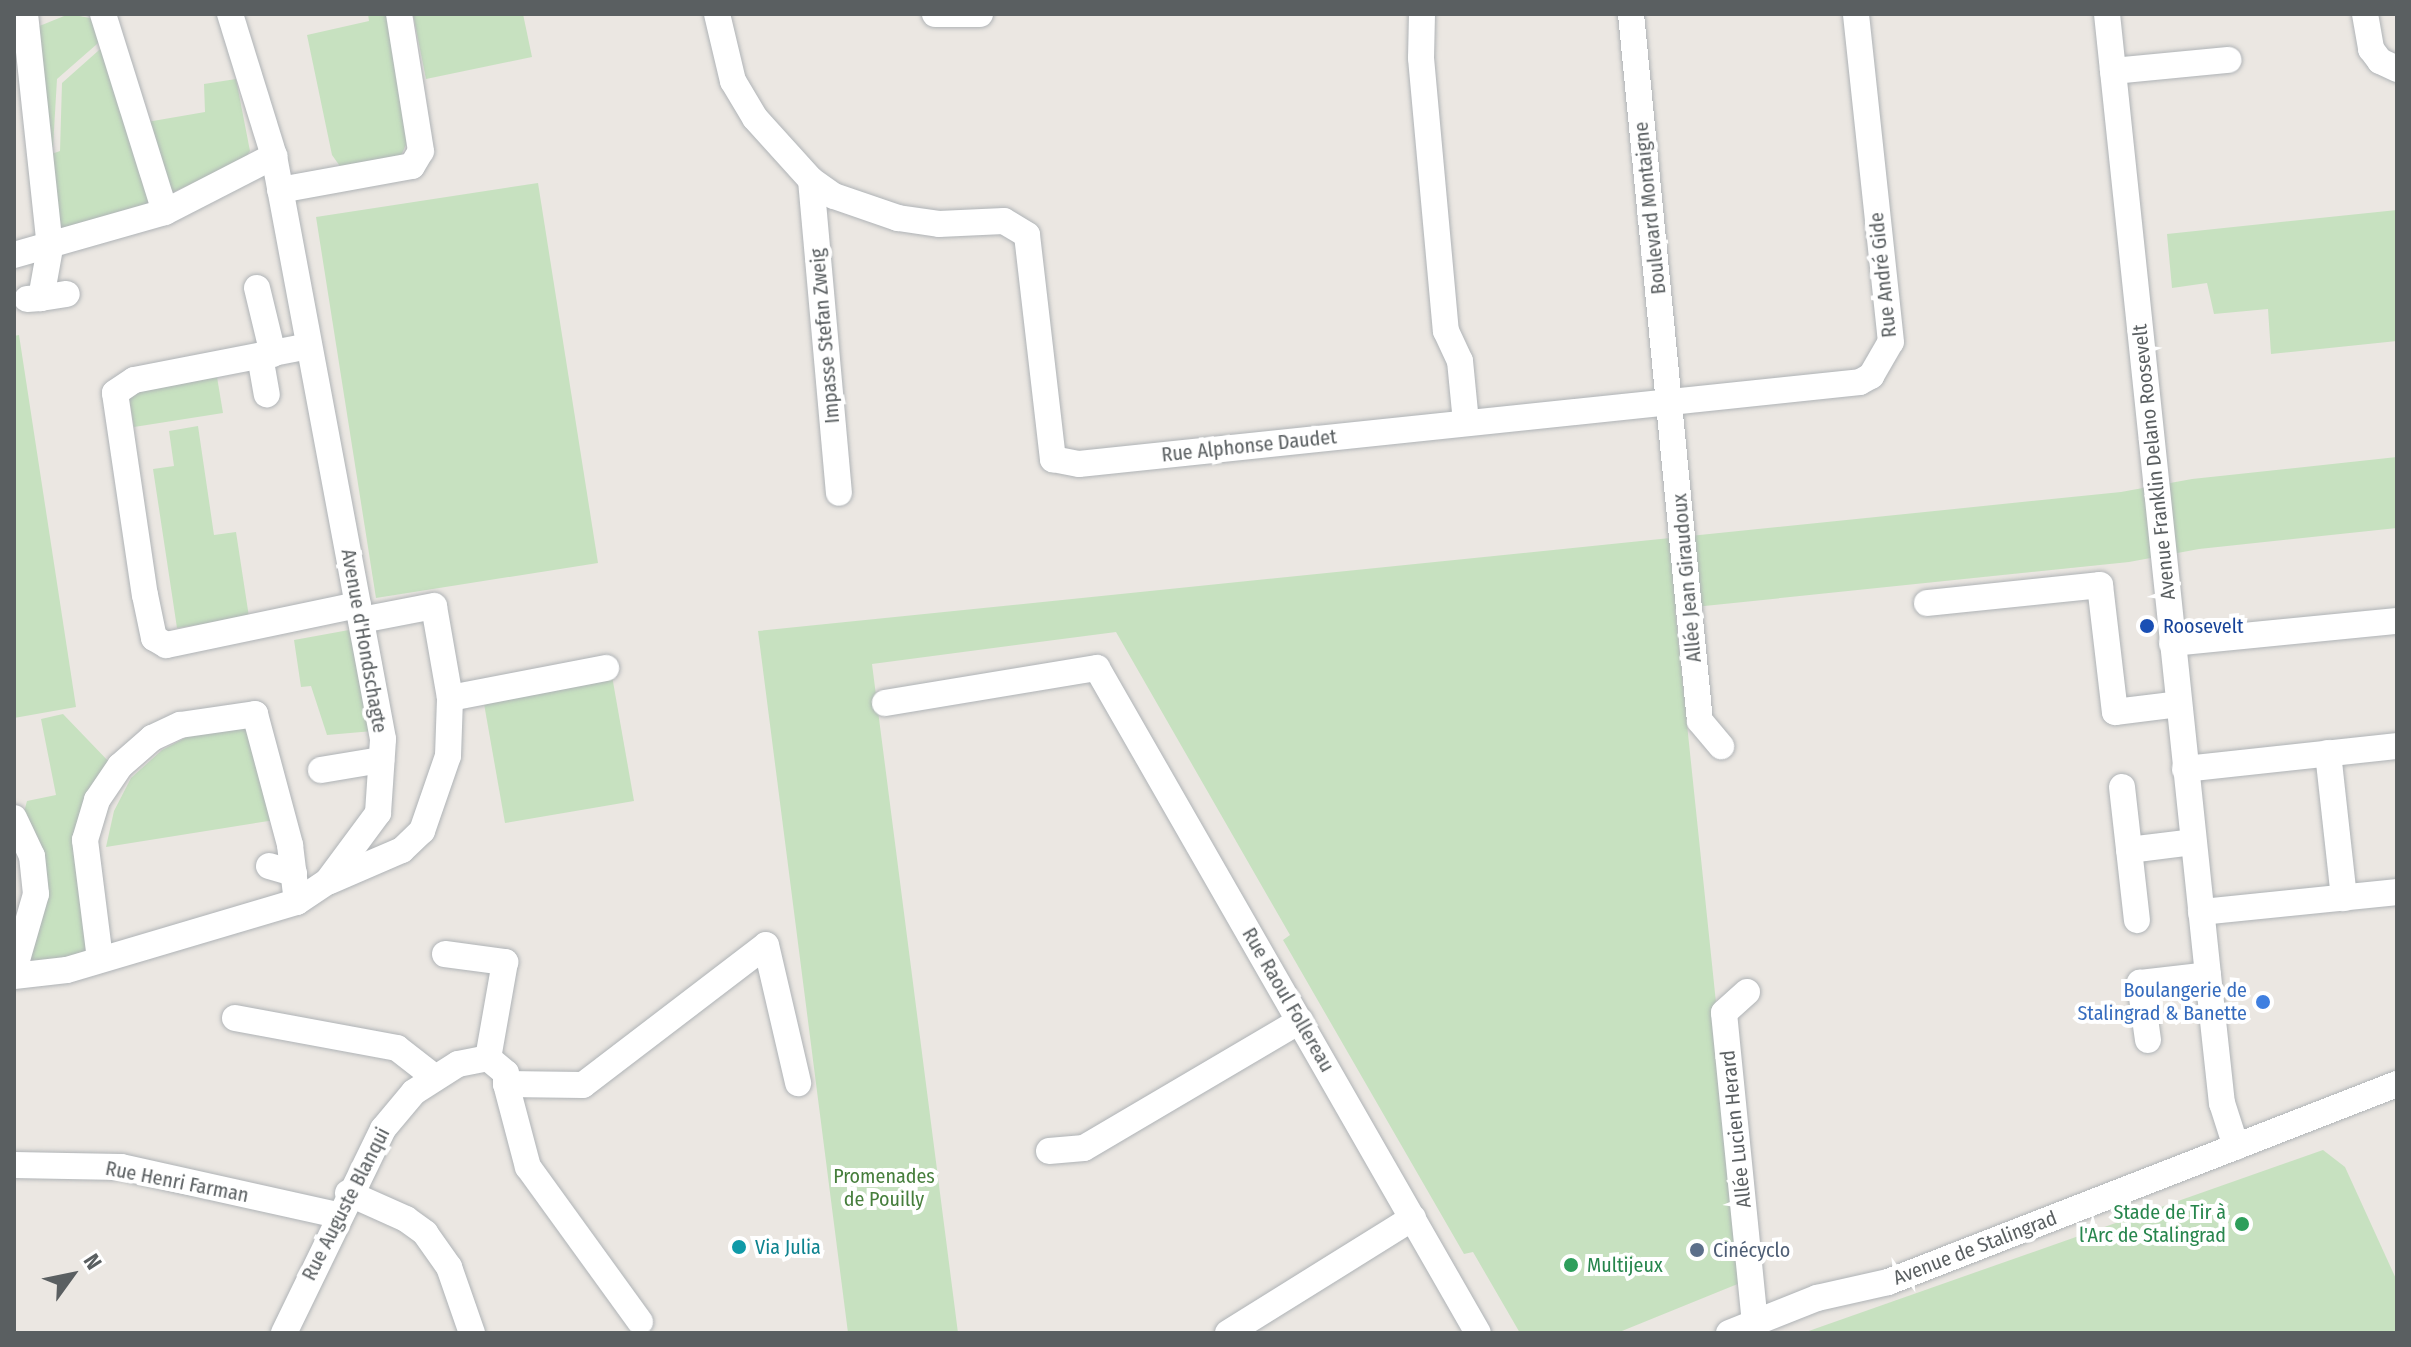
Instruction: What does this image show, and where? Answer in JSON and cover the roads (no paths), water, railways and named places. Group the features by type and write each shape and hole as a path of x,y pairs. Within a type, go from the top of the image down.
{"street":[{"path":"25,14 50,248 34,298 67,294"},
{"path":"103,14 165,212"},
{"name":"Avenue d'Hondschagte","path":"14,976 100,959 297,902 327,882 378,813 383,739 274,156 230,14"},
{"path":"280,190 412,166 421,151 399,14"},
{"path":"935,14 980,14"},
{"path":"1422,14 1421,58 1446,331 1460,361 1466,422"},
{"name":"Boulevard Montaigne","path":"1631,14 1670,402"},
{"name":"Rue André Gide","path":"1670,402 1860,382 1886,359 1891,342 1856,14"},
{"name":"Avenue Franklin Delano Roosevelt","path":"2107,14 2222,1103 2236,1147"},
{"path":"2365,14 2371,49 2380,61 2397,69"},
{"path":"722,15 740,93 783,153 811,180"},
{"path":"2113,71 2228,60"},
{"path":"14,255 50,248 165,212 274,156"},
{"name":"Rue Alphonse Daudet","path":"811,180 834,196 898,218 939,224 1004,221 1027,235 1053,459 1079,464 1670,402"},
{"name":"Impasse Stefan Zweig","path":"811,180 839,493"},
{"path":"257,288 266,355 267,394"},
{"path":"309,346 134,380 115,393 154,638 166,645 307,605 359,613 434,606 450,698 448,756 436,804 422,831 402,850 327,882"},
{"name":"Allée Jean Giraudoux","path":"1670,402 1700,721 1721,746"},
{"path":"1927,603 2100,585 2115,712 2179,704"},
{"path":"2172,643 2397,621"},
{"path":"450,698 606,668"},
{"name":"Rue Raoul Follereau","path":"885,703 1097,668 1478,1333"},
{"path":"100,959 100,891 85,840 97,800 120,766 152,738 180,725 255,714 281,869 297,902"},
{"path":"2185,769 2397,746"},
{"path":"2328,753 2344,898"},
{"path":"321,770 381,760"},
{"path":"2122,787 2137,920"},
{"path":"14,818 35,877 14,970"},
{"path":"2129,850 2193,842"},
{"path":"2201,912 2397,892"},
{"name":"Rue Auguste Blanqui","path":"284,1333 343,1204 383,1129 433,1076 474,1058 500,1072 583,1085 766,945 798,1083"},
{"path":"445,954 505,962 500,1072 528,1167 640,1322"},
{"path":"2148,1040 2140,983 2208,975"},
{"name":"Allée Lucien Herard","path":"1747,992 1724,1013 1755,1323"},
{"path":"235,1018 397,1048 433,1076"},
{"path":"1049,1151 1084,1148 1300,1021"},
{"name":"Avenue de Stalingrad","path":"1729,1333 1817,1298 1888,1282 2397,1084"},
{"name":"Rue Henri Farman","path":"14,1165 121,1167 343,1204 406,1219 425,1233 449,1267 472,1333"},
{"path":"1228,1333 1413,1218"}],"place":[{"name":"Roosevelt","path":"2147,626"},
{"name":"Boulangerie de Stalingrad & Banette","path":"2263,1002"},
{"name":"Stade de Tir à l'Arc de Stalingrad","path":"2242,1224"},
{"name":"Via Julia","path":"739,1247"},
{"name":"Cinécyclo","path":"1697,1250"},
{"name":"Multijeux","path":"1571,1265"}],"park label":[{"name":"Promenades de Pouilly","path":"884,1188"}]}
